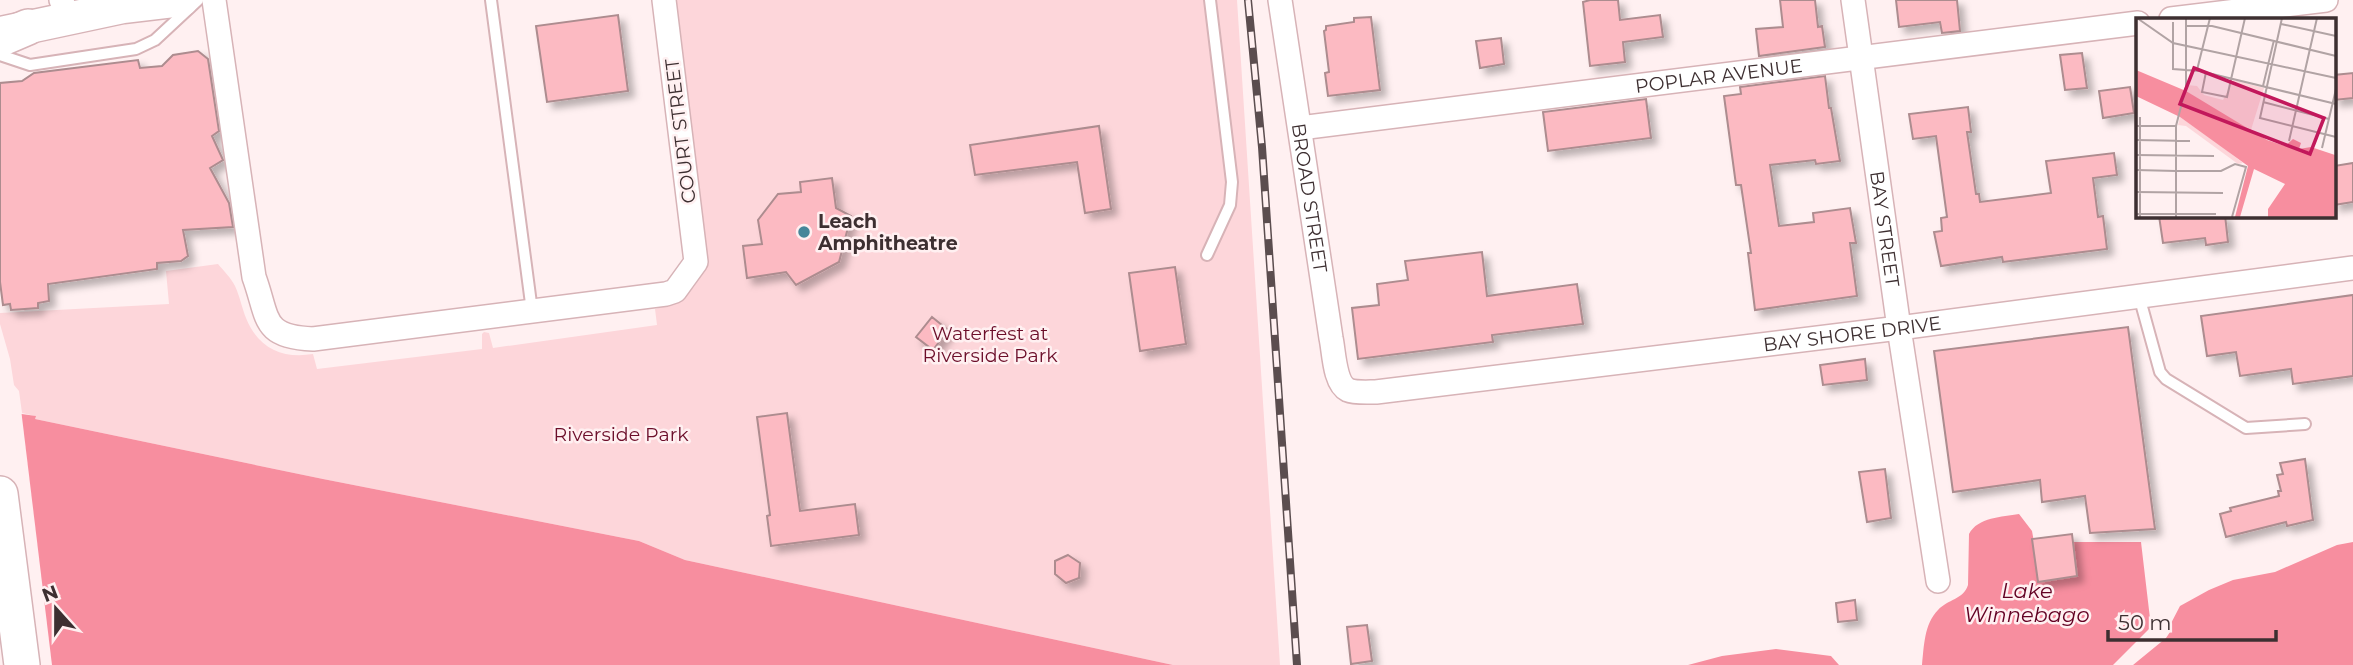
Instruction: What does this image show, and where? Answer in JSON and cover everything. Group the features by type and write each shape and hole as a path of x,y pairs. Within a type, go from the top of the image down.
{"main road":[{"path":"0,494 22,665"}],"street":[{"path":"9,33 68,6 123,7 182,0"},
{"path":"214,0 254,277 267,318 275,330 282,336 313,340 532,312"},
{"name":"COURT STREET","path":"532,312 666,294 675,291 696,262 664,0"},
{"name":"BROAD STREET","path":"1280,0 1334,351 1339,378 1343,386 1350,391"},
{"name":"BAY STREET","path":"1853,0 1938,581"},
{"path":"2179,18 2326,0"},
{"name":"POPLAR AVENUE","path":"1300,128 2136,23"},
{"name":"BAY SHORE DRIVE","path":"1350,391 1376,392 1899,328 2353,268"}],"lane":[{"path":"0,55 30,65 136,49 155,40 198,0"},
{"path":"491,0 532,312"},
{"path":"1207,254 1230,205 1232,182 1210,0"},
{"path":"2139,296 2160,372 2166,379 2246,428 2305,424"}],"green space":[{"name":"Waterfest at Riverside Park","path":"670,0 1237,0 1280,665 1173,665 685,560 639,541 323,479 35,419 35,416 22,413 19,391 14,385 0,324 0,313 169,304 166,271 218,264 235,286 246,318 257,337 281,353 313,354 317,369 482,349 484,332 489,333 493,348 657,325 655,309 672,304 685,296 703,270"}],"water":[{"path":"0,411 36,416 35,419 323,479 639,541 685,560 1173,665 0,665"},
{"name":"Lake Winnebago","path":"2019,514 2032,531 2034,542 2141,542 2151,627 2113,665 1922,665 1925,636 1933,616 1942,606 1963,594 1968,585 1969,534 1984,521"},
{"name":"Lake Winnebago","path":"2353,542 2353,665 2133,665 2166,638 2180,606 2233,580 2275,572 2337,545"},
{"path":"1776,649 1831,656 1839,665 1688,665 1722,656"}],"pier":[{"path":"0,407 21,409 52,665 0,665"}],"building":[{"path":"1618,0 1620,20 1660,15 1663,37 1623,42 1625,62 1590,66 1583,2"},
{"path":"1780,0 1815,0 1818,27 1822,26 1825,47 1759,56 1756,29 1783,27"},
{"path":"1896,0 1957,0 1960,31 1942,33 1940,22 1899,27"},
{"path":"618,15 628,91 547,102 536,26"},
{"path":"1371,17 1380,90 1328,96 1325,73 1329,72 1324,31 1326,26 1354,22 1354,18"},
{"path":"1501,38 1504,64 1480,68 1476,41"},
{"path":"198,51 208,59 219,131 212,136 223,160 210,168 229,203 233,227 183,230 188,256 181,261 157,263 157,269 48,284 49,301 38,303 38,308 11,310 10,304 3,305 0,282 0,83 22,81 34,73 138,60 140,68 162,66 173,55"},
{"path":"2082,53 2087,88 2065,90 2060,55"},
{"path":"2353,73 2353,98 2336,100 2336,75"},
{"path":"1825,76 1840,161 1816,164 1815,160 1770,165 1779,226 1814,222 1813,213 1850,208 1856,243 1850,243 1857,296 1755,310 1748,253 1751,253 1741,185 1736,185 1724,96 1741,94 1740,87"},
{"path":"2130,87 2134,113 2103,118 2099,91"},
{"path":"1646,99 1651,138 1548,151 1543,112"},
{"path":"1968,107 1971,132 1967,132 1976,194 1979,194 1980,202 2051,193 2046,161 2114,153 2117,175 2093,178 2098,217 2103,216 2107,249 2003,262 2002,257 1941,266 1934,232 1942,231 1941,218 1947,217 1936,136 1913,139 1909,114"},
{"path":"1099,126 1111,209 1085,213 1077,162 975,175 970,145"},
{"path":"2353,163 2353,202 2336,205 2336,166"},
{"name":"Leach Amphitheatre","path":"832,178 836,208 851,216 839,262 796,285 786,272 747,278 743,246 762,244 758,220 778,194 801,192 800,182"},
{"path":"2159,217 2225,217 2228,242 2206,245 2205,238 2163,243"},
{"path":"1482,252 1487,296 1577,284 1583,324 1492,335 1493,342 1358,359 1352,308 1379,305 1377,284 1408,280 1405,261"},
{"path":"1175,267 1186,344 1140,351 1129,273"},
{"path":"2353,295 2353,376 2293,384 2291,369 2240,376 2236,352 2207,356 2201,316"},
{"path":"932,317 948,330 933,350 916,337"},
{"path":"2128,327 2155,529 2090,533 2085,496 2042,502 2040,480 1953,492 1934,351"},
{"path":"1865,359 1867,380 1823,385 1820,365"},
{"path":"787,413 800,511 855,504 859,535 771,546 767,516 770,515 757,417"},
{"path":"2305,459 2313,520 2287,526 2286,522 2226,537 2220,514 2231,511 2230,508 2279,496 2278,491 2281,491 2277,475 2283,474 2280,463"},
{"path":"1885,469 1891,518 1867,522 1859,472"},
{"path":"2072,534 2077,576 2038,582 2032,539"},
{"path":"1068,555 1080,563 1079,578 1066,583 1055,574 1055,561"},
{"path":"1855,600 1857,620 1838,622 1836,603"},
{"path":"1367,625 1372,661 1351,664 1347,627"}],"railway":[{"path":"1248,0 1262,147 1297,665"}],"place":[{"name":"Leach Amphitheatre","path":"804,232"}],"park label":[{"name":"Riverside Park","path":"621,434"}]}
